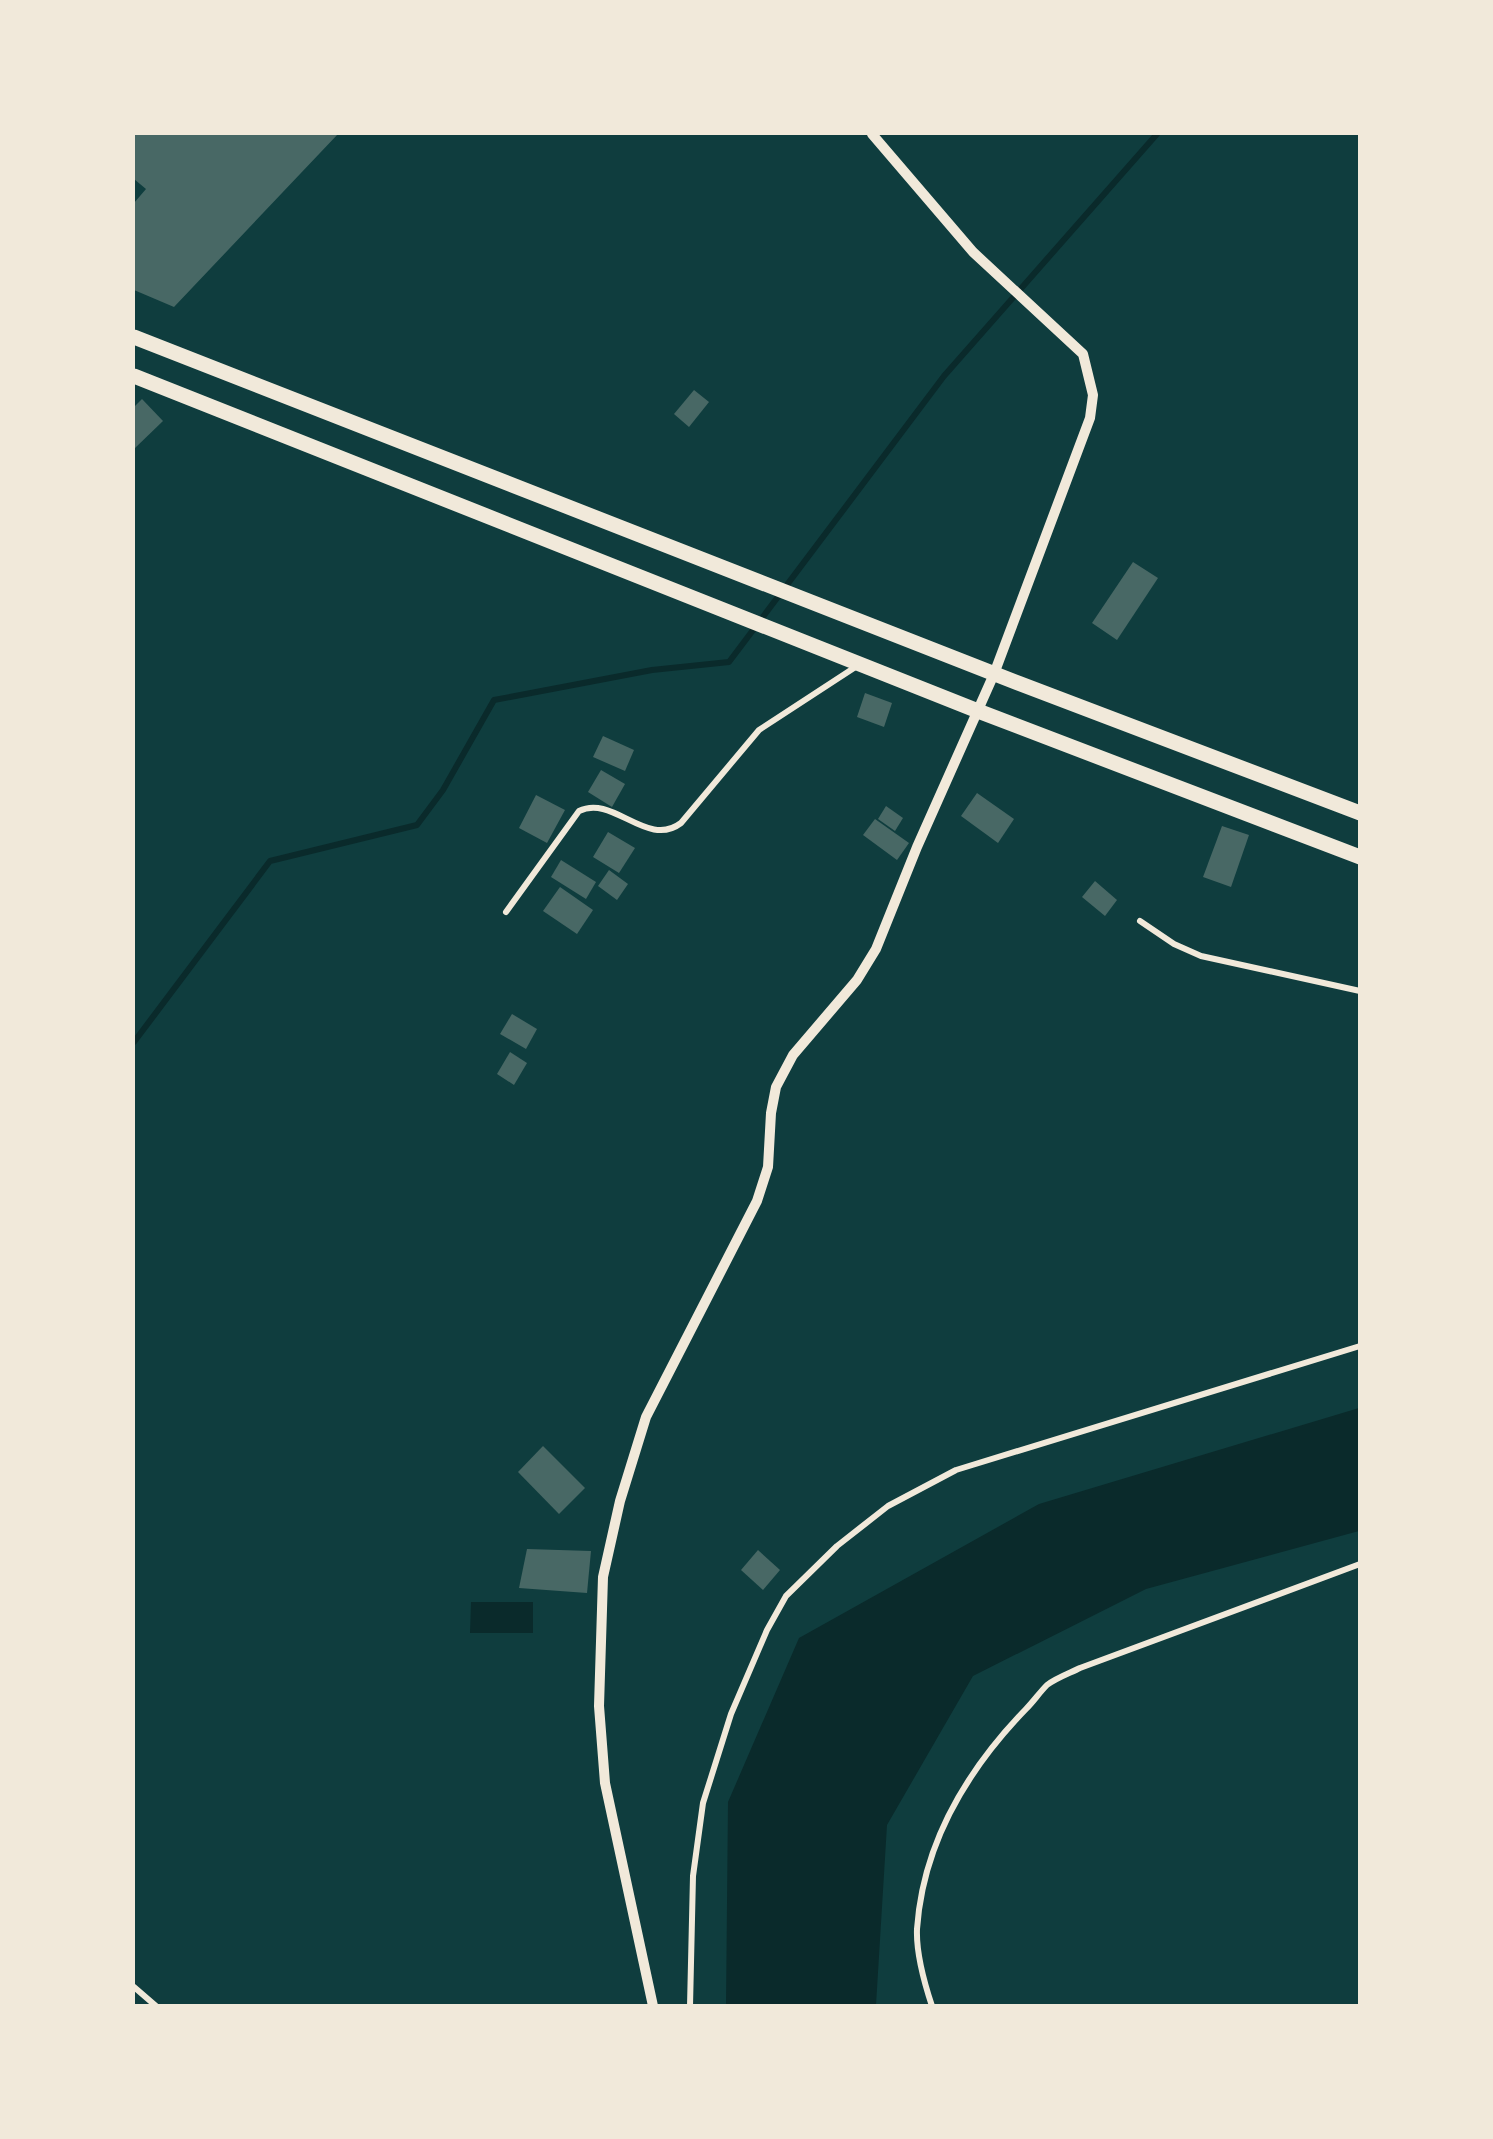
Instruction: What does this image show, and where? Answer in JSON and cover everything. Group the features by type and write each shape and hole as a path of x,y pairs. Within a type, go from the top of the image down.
{"main road":[{"path":"134,337 831,611 1359,813"},
{"path":"134,376 978,711 1359,857"}],"street":[{"path":"653,2006 605,1783 599,1706 603,1577 620,1501 646,1417 757,1201 768,1167 771,1113 776,1088 793,1055 857,980 876,950 917,847 994,674 1090,418 1093,395 1083,354 973,252 872,134"},
{"path":"506,912 579,811 590,807 653,830 671,830 681,823 759,730 860,664"},
{"path":"1140,921 1174,944 1201,956 1359,991"},
{"path":"690,2006 693,1876 703,1803 731,1714 766,1630 786,1596 828,1554 888,1506 956,1470 1359,1346"},
{"path":"932,2006 923,1979 917,1931 926,1877 942,1824 972,1773 1000,1737 1048,1684 1080,1668 1359,1564"},
{"path":"134,1987 156,2006"}],"water":[{"path":"1359,1408 1359,1531 1146,1589 973,1676 887,1825 876,2005 726,2005 728,1802 799,1638 1039,1504"},
{"path":"471,1602 533,1602 533,1633 470,1633"}],"building":[{"path":"134,134 338,134 174,307 134,290 134,203 146,189 134,179"},
{"path":"694,390 709,402 689,427 674,414"},
{"path":"142,399 163,421 134,449 134,407"},
{"path":"1133,562 1158,578 1117,640 1092,623"},
{"path":"865,693 892,703 884,727 857,717"},
{"path":"603,736 634,750 625,771 593,757"},
{"path":"601,770 625,784 612,807 588,792"},
{"path":"977,793 1014,819 998,843 961,816"},
{"path":"536,795 565,810 547,843 519,828"},
{"path":"886,806 903,818 895,831 878,819"},
{"path":"875,819 909,843 897,860 863,835"},
{"path":"1222,826 1249,835 1231,887 1203,877"},
{"path":"608,832 635,848 619,873 593,857"},
{"path":"561,860 596,882 586,899 551,877"},
{"path":"609,870 628,884 617,900 598,886"},
{"path":"1095,881 1117,900 1105,916 1082,897"},
{"path":"560,887 593,910 577,934 543,911"},
{"path":"512,1014 537,1029 526,1049 500,1034"},
{"path":"510,1052 527,1063 514,1085 497,1074"},
{"path":"543,1446 585,1488 559,1514 518,1472"},
{"path":"527,1549 591,1551 587,1593 519,1588"},
{"path":"758,1550 780,1570 763,1590 741,1570"}],"waterway":[{"path":"134,1042 270,861 417,825 443,790 494,700 652,670 729,662 944,376 1157,134"}]}
